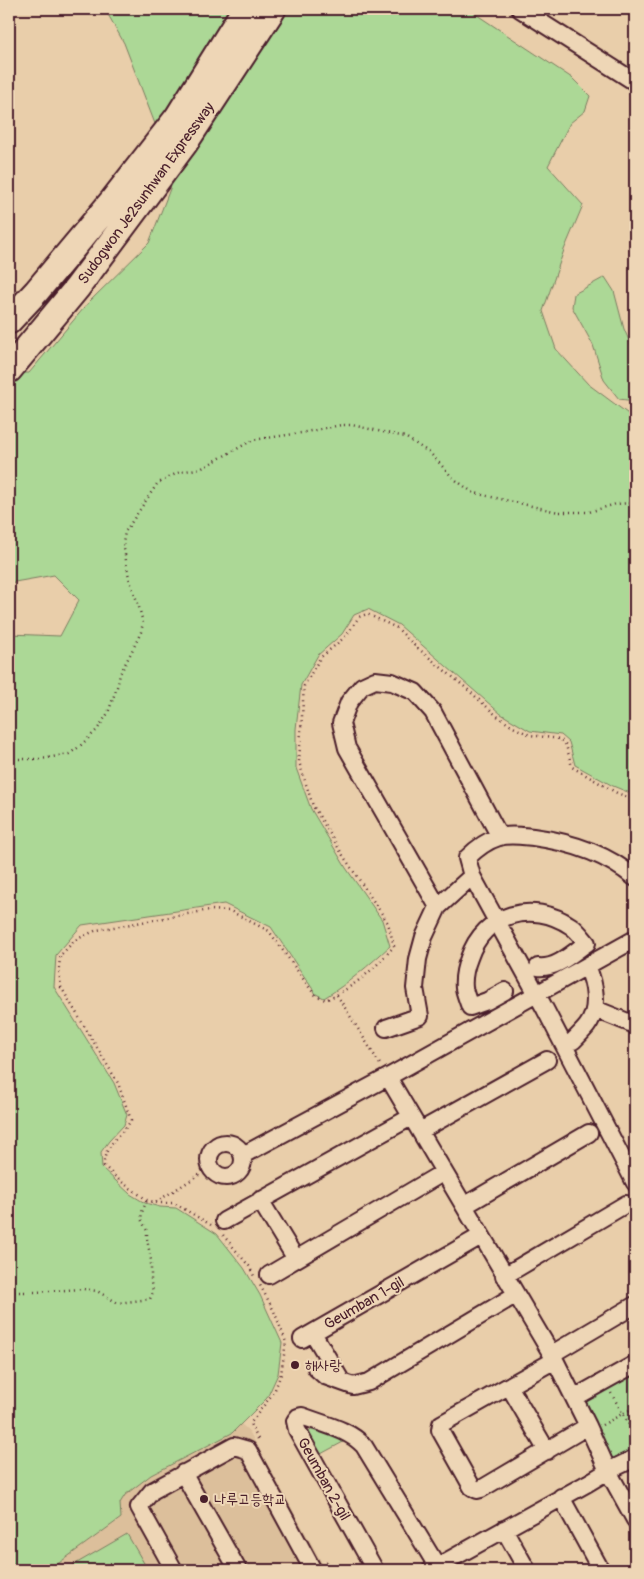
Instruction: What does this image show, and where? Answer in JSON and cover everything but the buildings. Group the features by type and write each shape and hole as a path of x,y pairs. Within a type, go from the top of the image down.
{"highway":[{"name":"Sudogwon Je2sunhwan Expressway","path":"9,320 43,285 177,118 245,9"},
{"name":"Sudogwon Je2sunhwan Expressway","path":"9,370 77,288 185,143 273,9"}],"street":[{"path":"520,9 635,82"},
{"path":"438,907 347,748 341,723 349,702 362,686 374,680 392,682 414,692 433,712 500,837"},
{"path":"635,878 619,864 585,848 553,840 520,836 500,837 480,845 467,858 472,876 635,1183"},
{"path":"386,1028 420,1016 415,988 418,959 424,937 438,907 472,876"},
{"path":"505,991 487,1001 470,1007 464,990 465,970 471,952 480,935 496,920 515,914 533,913 552,917 572,927 587,943 548,968 538,967"},
{"path":"243,1155 388,1077 635,939"},
{"path":"573,1041 588,1025 595,1010 594,983 587,966"},
{"path":"595,1010 635,1025"},
{"path":"420,1131 546,1060"},
{"path":"388,1077 553,1357 574,1398 595,1426 608,1470 635,1520"},
{"path":"224,1221 411,1117"},
{"path":"464,1206 589,1133"},
{"path":"221,1143 232,1143 237,1146 243,1155 242,1167 234,1176 222,1177 210,1168 209,1154 221,1143"},
{"path":"269,1275 444,1172"},
{"path":"260,1200 296,1259"},
{"path":"504,1276 626,1204"},
{"name":"Geumban 1-gil","path":"342,1382 307,1336 481,1236"},
{"path":"316,1368 325,1376 353,1386 369,1382 515,1295"},
{"path":"595,1426 547,1451 481,1490 472,1487 440,1427 441,1424 509,1386 635,1305"},
{"path":"574,1398 635,1364"},
{"path":"509,1386 547,1451"},
{"name":"Geumban 2-gil","path":"376,1570 297,1430 295,1422 298,1417 302,1416 358,1439 443,1567 608,1470"},
{"path":"174,1570 139,1507 152,1490 234,1446 254,1448 319,1566"},
{"path":"608,1470 635,1458"},
{"path":"184,1473 238,1570"},
{"path":"561,1497 600,1570"},
{"path":"504,1530 527,1570"}],"path":[{"path":"9,759 41,759 69,754 97,730 108,713 120,674 138,638 142,623 139,606 129,578 123,544 125,532 157,484 180,472 202,468 253,440 301,434 340,424 352,425 385,432 411,441 430,453 453,478 472,492 558,512 589,512 616,504 635,504"},
{"path":"254,1448 250,1424 274,1392 284,1360 286,1342 274,1311 249,1266 218,1229 174,1203 147,1200 119,1180 104,1166 104,1158 112,1142 127,1128 131,1120 118,1083 61,987 60,956 75,940 97,930 210,910 225,910 269,931 314,994 325,1000 337,995 368,973 394,946 388,923 313,806 299,762 304,686 320,658 346,636 359,616 372,615 397,628 414,645 513,728 530,735 560,739 566,745 572,767 617,793 635,800"},
{"path":"337,995 388,1077"},
{"path":"156,1202 210,1168"},
{"path":"9,1292 83,1289 97,1291 118,1303 150,1299 153,1292 151,1260 147,1231 141,1219 147,1200"},
{"path":"595,1426 623,1414 635,1405 635,1389"},
{"path":"609,1390 635,1435"},
{"path":"319,1566 331,1570"}],"shaded area":[{"name":"나루고등학교","path":"241,1424 249,1431 326,1570 52,1570 52,1568 121,1518 120,1503 125,1495 151,1475 232,1433"}],"green space":[{"path":"105,9 468,9 572,78 590,96 585,111 570,123 548,166 583,205 564,250 543,311 556,349 588,384 635,419 635,795 613,786 575,765 569,742 561,735 530,731 501,714 399,625 368,609 354,615 342,634 318,655 301,685 296,729 296,768 311,809 346,868 382,920 390,946 350,980 324,998 316,994 271,927 224,904 82,925 56,955 54,987 114,1083 127,1115 124,1125 101,1152 102,1168 130,1194 145,1203 160,1207 176,1208 217,1234 244,1268 260,1295 282,1343 278,1374 267,1398 232,1433 151,1475 125,1495 120,1503 121,1518 52,1568 52,1570 17,1570 9,1560 9,634 60,636 79,600 54,575 9,583 9,373 29,373 89,302 149,243 175,176 124,43"},
{"path":"605,277 614,291 624,329 635,354 635,401 619,399 604,380 593,345 572,307 574,294"},
{"path":"635,1370 635,1449 613,1461 582,1401"},
{"path":"316,1429 345,1441 317,1456 306,1434"},
{"path":"127,1534 148,1570 65,1570"}],"place":[{"name":"해사랑","path":"295,1365"},
{"name":"나루고등학교","path":"204,1499"}]}
